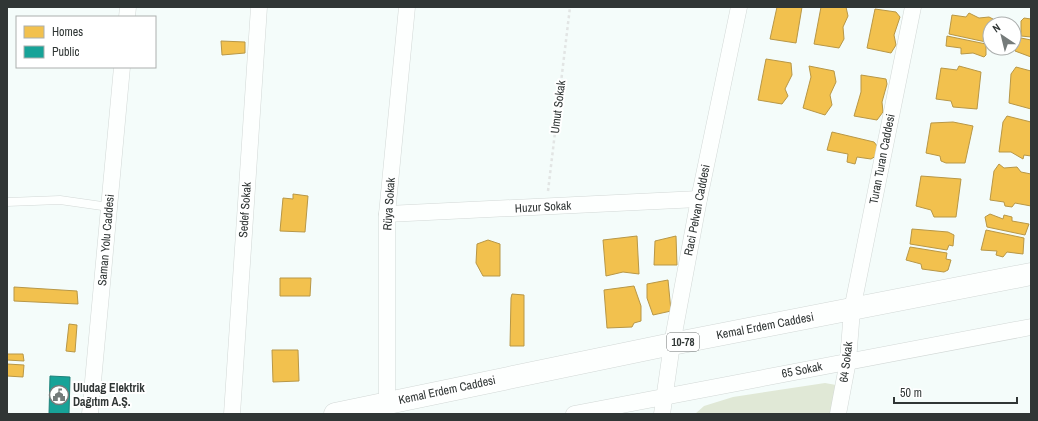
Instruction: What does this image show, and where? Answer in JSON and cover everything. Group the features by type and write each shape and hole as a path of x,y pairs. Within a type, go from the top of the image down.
{"main road":[{"name":"Kemal Erdem Caddesi","path":"335,414 672,344 1031,274"}],"street":[{"name":"Sedef Sokak","path":"232,414 259,7"},
{"name":"Rüya Sokak","path":"387,403 387,214 407,7"},
{"name":"Raci Pelvan Caddesi","path":"662,414 666,396 672,344 698,199 739,7"},
{"name":"Turan Turan Caddesi","path":"852,310 913,7"},
{"name":"Saman Yolu Caddesi","path":"90,414 122,68"},
{"name":"Huzur Sokak","path":"387,214 698,199"},
{"name":"64 Sokak","path":"838,414 848,361 852,310"},
{"name":"65 Sokak","path":"574,414 1031,327"}],"lane":[{"path":"7,202 60,200 109,207"}],"path":[{"name":"Umut Sokak","path":"546,206 570,7"}],"green space":[{"path":"825,383 836,385 831,414 695,414 704,406 733,397"}],"building: Homes":[{"path":"777,7 802,7 796,43 770,39"},
{"path":"821,7 846,7 848,16 843,27 844,39 839,48 814,44"},
{"path":"875,9 896,12 900,17 894,35 896,45 891,53 867,48"},
{"path":"969,13 979,18 982,18 982,41 949,34 952,15 966,17"},
{"path":"1024,18 1031,19 1031,37 1022,36 1022,20"},
{"path":"947,36 982,43 982,56 985,56 984,57 973,53 961,54 961,48 946,46"},
{"path":"1022,38 1031,40 1031,57 1022,54"},
{"path":"221,41 245,42 245,53 222,55"},
{"path":"766,59 791,63 792,75 785,89 788,96 782,104 758,100"},
{"path":"809,66 834,71 836,82 830,95 832,105 825,115 803,108 811,77"},
{"path":"959,66 981,72 977,109 953,107 951,101 936,99 941,68 957,70"},
{"path":"1016,67 1031,71 1031,109 1009,103 1011,74"},
{"path":"861,75 886,79 887,84 882,102 883,112 877,120 854,116 861,92"},
{"path":"1007,116 1031,122 1031,156 1024,155 1023,159 1011,152 999,152 1003,122"},
{"path":"953,122 973,126 965,163 946,163 941,161 940,156 926,153 931,123"},
{"path":"832,132 874,142 878,147 876,156 871,159 857,157 855,164 847,162 848,154 827,150"},
{"path":"999,164 1004,168 1017,167 1021,172 1031,174 1031,206 1015,203 1012,207 1005,206 1004,202 990,200 994,171"},
{"path":"921,176 961,179 956,217 934,217 931,210 916,206"},
{"path":"293,194 308,196 305,232 280,231 283,198 293,199"},
{"path":"990,214 1003,219 1004,215 1012,217 1012,221 1029,224 1025,235 987,227 985,217"},
{"path":"912,229 948,232 954,235 953,246 949,245 947,250 910,244"},
{"path":"986,230 1024,238 1023,254 1007,252 1003,257 996,255 997,251 981,250"},
{"path":"637,236 639,274 623,272 606,276 603,240"},
{"path":"676,236 677,265 654,265 655,241"},
{"path":"488,240 500,244 500,276 483,276 476,263 477,244"},
{"path":"910,247 947,253 946,259 951,260 948,270 944,272 922,269 921,264 906,260"},
{"path":"280,278 311,278 310,296 280,296"},
{"path":"668,280 671,311 653,315 647,298 647,284"},
{"path":"634,286 641,306 641,321 634,323 632,327 607,328 604,290"},
{"path":"14,287 77,291 78,304 14,301"},
{"path":"512,294 524,295 524,346 510,346"},
{"path":"69,324 77,325 75,352 66,351"},
{"path":"272,350 298,350 299,381 273,382"},
{"path":"7,354 23,354 24,361 7,360"},
{"path":"7,364 24,365 23,377 7,376"}],"building: Public":[{"name":"Uludağ Elektrik Dağıtım A.Ş.","path":"50,376 70,377 69,414 49,414"}],"place":[{"name":"Uludağ Elektrik Dağıtım A.Ş.","path":"59,395"}]}
